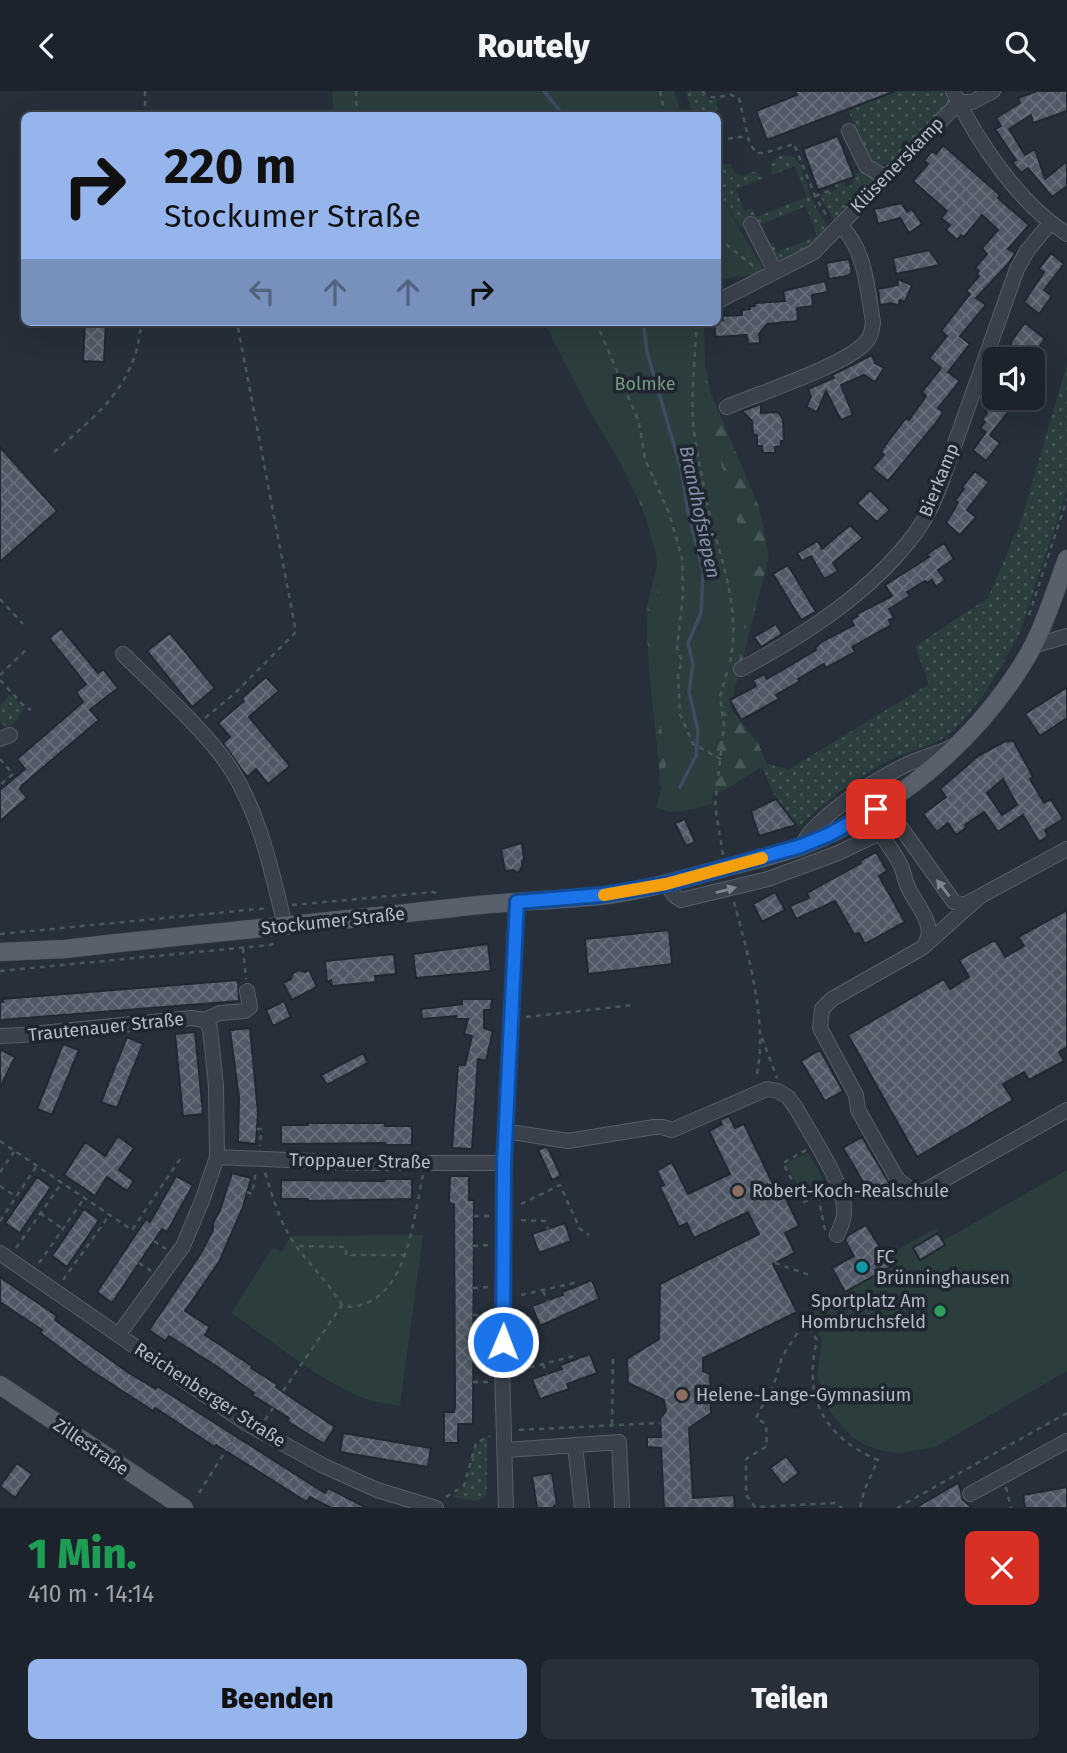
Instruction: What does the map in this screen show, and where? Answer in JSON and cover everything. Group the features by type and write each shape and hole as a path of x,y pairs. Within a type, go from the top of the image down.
{"main road":[{"name":"Stockumer Straße","path":"0,953 65,949 601,895 666,884 801,846 881,811 964,739 998,700 1033,646 1067,559"},
{"name":"Zillestraße","path":"0,1385 173,1505"}],"street":[{"name":"Klüsenerskamp","path":"721,299 814,252 956,97 972,102 993,91"},
{"path":"956,97 1008,178 1050,223 1067,234"},
{"path":"849,131 866,166 885,177"},
{"name":"Bierkamp","path":"741,669 788,644 826,618 900,552 918,530 937,495 1017,269 1027,251 1050,223"},
{"path":"751,224 770,274"},
{"name":"Klüsenerskamp","path":"727,407 831,364 866,342 873,322 861,258 847,232 838,227"},
{"path":"1033,646 1067,636"},
{"path":"123,654 222,757 259,828 285,926"},
{"path":"801,846 820,822 866,789 908,764 947,750 964,739"},
{"path":"866,789 954,902 964,905 1067,849"},
{"path":"881,811 878,834 889,844 902,868 906,884 929,926 930,937 922,948"},
{"name":"Stockumer Straße","path":"666,884 681,900 768,879 878,834 881,811"},
{"path":"976,899 922,948 832,999 822,1009 820,1028 856,1095 858,1110 904,1186 912,1190 924,1191 1067,1110"},
{"path":"506,1508 506,1450 502,1422 504,1163 517,902"},
{"path":"204,1020 220,1013 245,1011 250,1007 247,991"},
{"name":"Trautenauer Straße","path":"0,1036 192,1019 204,1020 210,1028 216,1086 217,1157 183,1246 119,1334"},
{"path":"505,1131 568,1141 662,1126 672,1130 766,1089 783,1094 796,1108 838,1186 844,1206 844,1219 831,1234"},
{"name":"Troppauer Straße","path":"217,1157 260,1164 504,1163"},
{"name":"Reichenberger Straße","path":"0,1252 244,1422 322,1465 377,1490 441,1503"},
{"path":"970,1494 1067,1441"},
{"path":"506,1450 619,1442 622,1508"},
{"path":"575,1445 582,1508"}],"path":[{"path":"145,91 145,112"},
{"path":"356,91 357,112"},
{"path":"660,91 664,112"},
{"path":"702,91 717,99 729,94 738,98 748,136 756,153 794,144 815,196 838,227"},
{"path":"721,140 748,136"},
{"path":"815,196 834,189"},
{"path":"721,240 761,272 770,274"},
{"path":"54,452 111,402 121,387 137,348 140,326"},
{"path":"195,726 234,694 296,632 238,326"},
{"path":"598,326 639,422 645,459 669,513 682,558 683,594 677,648 682,661 678,673 680,714 693,744 721,759"},
{"path":"696,326 693,419 704,492 731,595 733,649 720,697 724,725 715,805 723,856"},
{"path":"1027,621 1067,499"},
{"path":"0,599 23,624"},
{"path":"0,675 27,649"},
{"path":"0,680 31,710"},
{"path":"0,759 13,774 0,785"},
{"path":"730,889 759,1011 762,1037 783,1094"},
{"path":"0,935 434,892"},
{"path":"0,971 270,945"},
{"path":"243,948 247,991"},
{"path":"526,1017 633,1005"},
{"path":"752,1094 762,1037"},
{"path":"247,1192 251,1194 260,1164 261,1129 257,1129"},
{"path":"0,1141 83,1200 132,1230 182,1156"},
{"path":"809,1149 783,1163 804,1202 830,1188"},
{"path":"0,1171 15,1151"},
{"path":"260,1164 279,1213 298,1246 342,1305 347,1307 366,1304 379,1296 395,1278 404,1255 424,1168"},
{"path":"0,1221 36,1167"},
{"path":"16,1248 61,1184"},
{"path":"521,1204 561,1185 580,1229 589,1235"},
{"path":"0,1187 16,1197"},
{"path":"818,1195 831,1234"},
{"path":"43,1199 48,1202"},
{"path":"39,1263 83,1200"},
{"path":"750,1211 755,1221"},
{"path":"40,1213 62,1229"},
{"path":"63,1280 93,1233 108,1216"},
{"path":"474,1216 492,1216"},
{"path":"521,1220 545,1221 548,1229"},
{"path":"154,1241 169,1252"},
{"path":"473,1246 492,1245"},
{"path":"298,1246 346,1247 346,1255 404,1255"},
{"path":"775,1263 812,1276"},
{"path":"520,1295 574,1283 577,1286"},
{"path":"473,1288 491,1287"},
{"path":"542,1290 548,1301"},
{"path":"283,1391 342,1305"},
{"path":"473,1315 491,1315"},
{"path":"842,1508 835,1503 755,1507 746,1495 746,1459 767,1445 766,1424 756,1418 774,1384 782,1357 805,1317 817,1340 812,1373 813,1391 820,1410 834,1433 855,1449 878,1460 864,1491 860,1508"},
{"path":"473,1343 490,1342"},
{"path":"474,1353 479,1362 490,1363"},
{"path":"612,1426 613,1354"},
{"path":"520,1370 574,1356 575,1360"},
{"path":"543,1364 547,1374"},
{"path":"473,1383 490,1382"},
{"path":"262,1425 272,1408"},
{"path":"897,1508 1067,1413"},
{"path":"519,1430 660,1423"},
{"path":"199,1493 239,1429"},
{"path":"441,1503 464,1486 476,1443 490,1436"},
{"path":"1003,1476 1011,1508"}],"green space":[{"path":"332,91 674,91 681,112 334,112"},
{"path":"685,91 699,91 710,100 717,100 715,112 693,112"},
{"path":"896,91 944,91 950,102 895,160 881,165 865,155 848,109"},
{"path":"779,156 793,157 800,164 811,197 829,228 809,249 780,263 776,262 769,245 773,242 777,252 817,236 806,206 762,224 765,233 751,222 740,227 721,196 721,165 730,164 734,172 743,176 755,171 764,178 736,189 744,210 752,208 756,217 807,197 795,166 772,175 771,164"},
{"path":"864,171 874,182 835,222 820,196 836,190 834,184 844,181 846,187 854,184 853,175"},
{"path":"721,197 764,270 721,280"},
{"name":"Bolmke","path":"546,326 704,326 706,409 749,564 742,652 729,684 718,736 712,804 676,812 656,807 666,764 655,678 659,583 656,555 635,487 590,412"},
{"name":"Bolmke","path":"554,326 569,326 704,357 710,391 759,507 769,557 730,707 758,743 767,764 726,789 694,803 660,785 647,635 648,603 658,559 657,539"},
{"path":"1067,364 1067,490 1020,632 1006,659 967,716 945,737 865,774 830,799 798,827 775,796 762,767 767,764 789,769 929,684 915,646 988,598 1021,521"},
{"path":"10,694 24,709 7,729 0,721 0,706"},
{"path":"808,1152 827,1186 805,1198 786,1164"},
{"name":"Sportplatz Am Hombruchsfeld","path":"1067,1170 1067,1371 935,1447 900,1453 883,1451 852,1437 829,1411 817,1375 822,1340 807,1314 845,1292 832,1268 878,1242 886,1256 937,1228 944,1240"},
{"path":"423,1235 400,1406 368,1400 341,1388 231,1313 273,1247 282,1252 290,1236"},
{"path":"487,1438 487,1491 484,1498 476,1501 452,1497 467,1481 475,1447"}],"building":[{"path":"795,91 893,92 767,140 756,111 797,95"},
{"path":"1037,91 1067,91 1067,111 1033,123 1031,115 1009,129 1025,155 1035,149 1045,179 1067,161 1067,186 1052,197 1028,168 1021,173 1012,162 1016,160 995,129 1001,126 996,118 1020,103 1018,98"},
{"path":"838,136 854,177 818,190 803,149"},
{"path":"943,145 1000,195 998,198 1029,225 1008,249 1015,253 1009,263 976,298 986,305 960,336 970,344 948,372 960,381 938,408 943,412 888,481 872,468 884,455 881,452 889,440 906,418 909,420 926,396 922,392 941,368 929,358 947,336 941,331 970,294 966,291 979,276 979,271 975,268 987,254 982,248 998,230 982,215 964,237 961,235 957,240 946,230 950,225 941,218 947,211 913,181 928,164 924,161 932,151 936,154"},
{"path":"902,203 907,212 912,209 922,224 909,233 900,218 878,224 874,209"},
{"path":"929,250 940,265 896,274 893,258"},
{"path":"1051,253 1064,264 1044,290 1052,296 1039,314 1024,302 1044,272 1039,269"},
{"path":"849,259 852,273 829,279 826,263"},
{"path":"897,279 912,285 905,302 900,300 898,306 892,303 880,305 878,289 898,285"},
{"path":"825,281 828,292 812,295 813,306 797,308 798,321 767,324 759,334 760,343 748,344 747,335 715,337 715,326 721,326 722,316 742,315 742,310 750,309 755,303 785,301 783,291"},
{"path":"1025,323 1045,339 1039,347 1011,347 1012,340"},
{"path":"85,326 106,326 104,362 83,361"},
{"path":"872,355 875,363 884,368 875,382 864,375 841,385 853,415 841,420 826,391 817,412 806,407 811,397 808,389 834,378 832,375"},
{"path":"761,404 761,413 778,412 783,419 784,441 781,441 781,446 775,447 775,453 763,453 762,446 757,446 757,435 753,435 752,421 742,411"},
{"path":"1010,410 990,435 1000,443 986,461 973,450 986,432 980,428 985,422 982,420 987,413 985,412"},
{"path":"0,447 57,511 0,562"},
{"path":"975,471 989,482 967,510 976,517 960,535 946,523 958,503 955,500 964,489 962,487"},
{"path":"870,490 890,510 877,522 857,503"},
{"path":"850,525 863,538 833,563 838,571 824,579 811,556 802,561 797,553 818,541 822,549"},
{"path":"944,543 954,559 938,570 945,580 936,587 932,580 927,583 925,581 907,592 910,596 889,609 894,618 889,620 891,625 852,647 855,652 826,668 824,664 798,679 800,681 776,695 779,699 741,720 730,700 756,686 753,680 764,674 767,679 816,650 821,642 854,625 851,620 858,616 857,614 892,596 885,585 929,557 927,554"},
{"path":"788,565 816,612 801,620 773,574"},
{"path":"776,624 782,634 761,647 754,637"},
{"path":"61,628 98,673 103,669 118,688 90,710 99,720 21,786 20,789 27,798 0,821 0,790 25,769 17,759 83,702 76,692 86,684 49,638"},
{"path":"170,633 215,688 192,707 147,651"},
{"path":"266,677 279,691 249,717 290,766 268,784 256,769 247,777 223,743 230,737 218,723 244,701 242,698"},
{"path":"1067,687 1067,718 1040,736 1025,714"},
{"path":"1007,740 1013,740 1044,803 1051,799 1063,819 1045,830 1048,836 1039,842 1023,815 998,832 984,812 956,835 948,823 937,832 923,814 946,797 940,789 978,756","holes":["1003,779 1017,805 1002,815 987,793"]},
{"path":"776,799 796,825 759,836 751,811"},
{"path":"685,819 695,842 686,846 675,823"},
{"path":"522,843 522,867 518,873 513,870 505,871 501,849"},
{"path":"876,852 887,871 879,876 905,922 865,944 859,933 854,934 835,901 796,919 790,906 809,898 807,893"},
{"path":"775,892 785,910 762,922 753,904"},
{"path":"1067,910 1067,1047 1059,1052 1064,1061 1029,1080 1024,1072 1003,1084 1013,1100 917,1157 848,1035 944,979 950,989 969,977 959,960 995,940 1005,957 1024,946 1018,937"},
{"path":"669,930 672,964 588,974 585,939"},
{"path":"488,944 491,971 416,978 413,954"},
{"path":"394,954 396,974 375,976 376,982 332,986 331,980 327,982 325,961"},
{"path":"299,970 309,970 317,987 292,1000 283,983"},
{"path":"238,980 239,1001 0,1020 2,999"},
{"path":"462,999 492,999 491,1010 484,1010 484,1028 493,1031 486,1061 478,1059 472,1149 452,1148 458,1065 465,1065 472,1036 464,1034 468,1019 456,1019 456,1016 422,1019 421,1009 462,1004"},
{"path":"284,1001 291,1017 273,1026 266,1010"},
{"path":"250,1028 258,1113 256,1144 238,1142 239,1098 230,1030"},
{"path":"195,1032 203,1114 183,1116 175,1034"},
{"path":"127,1037 143,1044 117,1108 101,1102"},
{"path":"63,1044 79,1050 52,1115 37,1109"},
{"path":"0,1049 15,1057 0,1088"},
{"path":"820,1050 843,1091 825,1101 801,1061"},
{"path":"363,1053 368,1063 327,1085 321,1075"},
{"path":"729,1116 735,1128 744,1124 775,1188 780,1186 799,1226 785,1233 795,1253 773,1264 797,1312 703,1358 703,1371 710,1374 711,1413 689,1428 693,1498 734,1495 735,1508 664,1508 661,1448 647,1447 647,1437 661,1437 660,1419 666,1411 664,1400 628,1383 627,1359 659,1339 660,1284 759,1234 748,1212 694,1238 687,1223 679,1227 660,1187 664,1185 657,1171 672,1162 688,1194 730,1174 709,1131 722,1124 720,1120"},
{"path":"307,1123 385,1123 385,1126 412,1126 412,1145 281,1144 281,1125 308,1125"},
{"path":"118,1136 134,1148 119,1170 134,1181 127,1191 107,1177 95,1196 64,1175 85,1142 105,1156"},
{"path":"862,1137 891,1186 872,1197 843,1148"},
{"path":"548,1148 561,1176 552,1180 538,1150"},
{"path":"232,1173 251,1178 243,1207 219,1262 185,1311 210,1327 205,1335 335,1427 324,1444 287,1421 289,1418 252,1395 254,1393 216,1366 169,1336 165,1341 149,1330 201,1253 213,1230 213,1223"},
{"path":"176,1176 193,1185 167,1232 162,1229 112,1303 97,1292 146,1219 150,1222"},
{"path":"450,1176 469,1176 469,1200 474,1200 473,1424 458,1424 458,1443 444,1443 444,1412 454,1412 455,1406 454,1204 449,1203"},
{"path":"37,1177 51,1187 20,1233 5,1223"},
{"path":"412,1179 412,1199 281,1199 281,1180"},
{"path":"84,1209 99,1220 67,1267 52,1256"},
{"path":"565,1223 571,1241 539,1253 532,1234"},
{"name":"FC Brünninghausen","path":"866,1225 892,1266 845,1292 832,1268 854,1256 845,1240"},
{"path":"938,1233 945,1245 920,1260 913,1248"},
{"path":"0,1277 57,1316 55,1320 129,1373 156,1389 157,1386 325,1493 328,1488 367,1508 331,1508 310,1497 307,1502 155,1408 153,1411 93,1372 40,1333 42,1330 0,1302"},
{"path":"592,1280 599,1299 540,1326 532,1306 563,1295 562,1292"},
{"path":"590,1354 597,1373 567,1384 569,1389 540,1399 532,1379 562,1369 560,1365"},
{"path":"343,1433 431,1448 428,1467 340,1452"},
{"path":"786,1456 799,1473 783,1485 770,1468"},
{"path":"17,1463 32,1474 15,1498 0,1486"},
{"path":"552,1473 557,1505 554,1508 537,1508 532,1476"},
{"path":"958,1483 962,1499 972,1508 915,1508"},
{"path":"1067,1487 1067,1508 1025,1508 1023,1495"}],"waterway":[{"name":"Brandhofsiepen","path":"544,91 561,112"},
{"name":"Brandhofsiepen","path":"644,326 647,352 681,469 688,512 703,572 701,613 688,643 693,664 689,692 698,730 696,756 680,787"}],"slow traffic":[{"path":"604,895 666,884 762,858"}],"place":[{"name":"Robert-Koch-Realschule","path":"738,1191"},
{"name":"FC Brünninghausen","path":"862,1267"},
{"name":"Sportplatz Am Hombruchsfeld","path":"940,1311"},
{"name":"Helene-Lange-Gymnasium","path":"682,1395"}],"route":[{"path":"503,1342 504,1163 517,902 601,895 666,884 801,846 876,809"}]}
